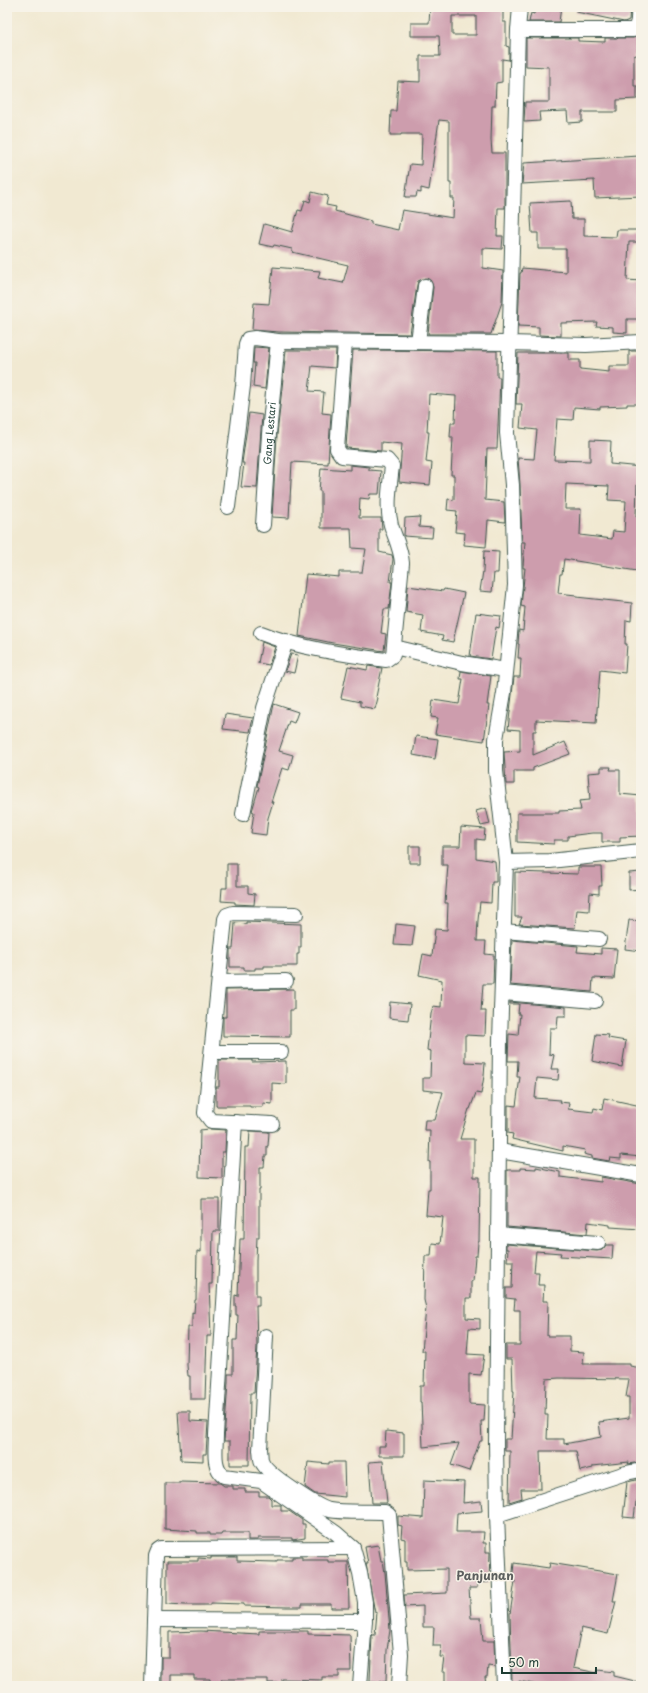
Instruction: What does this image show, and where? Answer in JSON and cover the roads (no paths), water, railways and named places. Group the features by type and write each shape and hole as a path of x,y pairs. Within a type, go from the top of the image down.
{"street":[{"path":"504,1686 497,1515 496,1443 499,1151 503,931 506,862 505,842 498,806 496,739 501,712 515,585 512,485 507,434 518,30 520,7"},
{"path":"518,30 633,30 638,24 638,7"},
{"path":"418,342 425,286"},
{"path":"228,507 243,386 246,341 251,338 278,341 509,343 586,346 641,342"},
{"name":"Gang Lestari","path":"263,525 269,434 278,341"},
{"path":"261,633 286,641 348,655 386,660 393,655 402,563 401,552 391,525 388,509 392,466 387,460 342,456 337,449 345,342"},
{"path":"243,814 264,708 286,641"},
{"path":"394,647 462,663 506,670"},
{"path":"506,862 550,861 641,850"},
{"path":"272,1124 211,1121 205,1114 225,919 227,915 233,913 296,914"},
{"path":"503,931 599,939"},
{"path":"219,982 286,981"},
{"path":"502,993 595,1001"},
{"path":"212,1052 280,1052"},
{"path":"235,1122 216,1435 216,1466 219,1472 224,1476 261,1481 336,1533 353,1548 360,1573 365,1621 360,1686"},
{"path":"499,1151 641,1175"},
{"path":"498,1235 598,1243"},
{"path":"266,1336 260,1450 262,1462 268,1471 318,1505 328,1509 339,1511 385,1512 389,1515 401,1654 399,1686"},
{"path":"497,1515 626,1473 641,1470"},
{"path":"152,1686 156,1556 158,1550 353,1548"},
{"path":"154,1620 365,1621"}],"district":[{"name":"Panjunan","path":"485,1576"}]}
